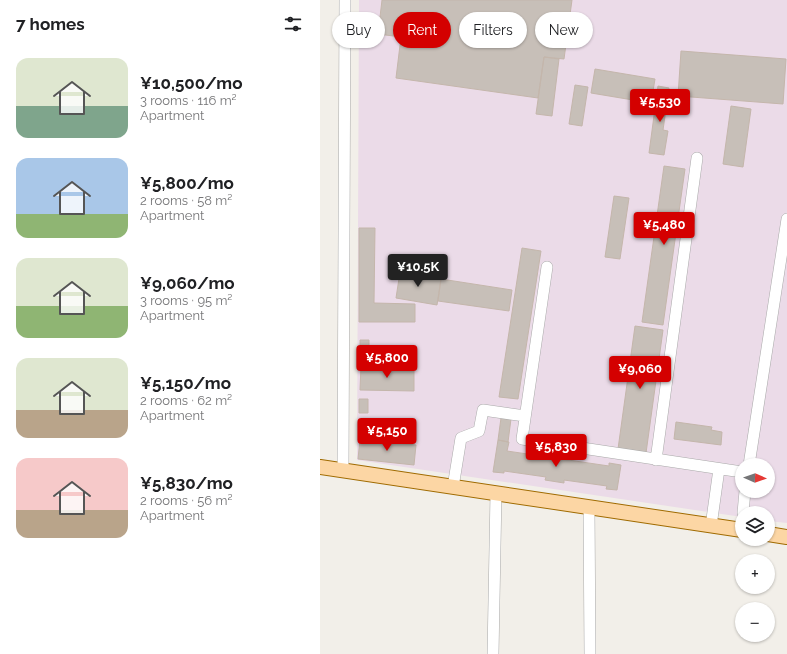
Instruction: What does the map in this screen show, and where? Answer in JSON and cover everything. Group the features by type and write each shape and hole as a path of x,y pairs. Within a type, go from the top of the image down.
{"main road":[{"path":"320,467 711,526 735,526"},
{"path":"775,535 787,537"}],"street":[{"path":"343,471 345,0"},
{"path":"656,460 696,158"},
{"path":"750,458 787,219"},
{"path":"547,267 522,439 735,471"},
{"path":"453,487 461,438 479,431 483,410 525,416"},
{"path":"711,526 719,469"},
{"path":"493,654 496,493"},
{"path":"589,507 590,654"}],"shaded area":[{"path":"359,0 787,0 787,523 775,522 775,506 735,506 735,516 357,460 359,48 385,48 385,12 359,12"}],"building":[{"path":"382,0 572,0 570,12 535,12 535,48 565,48 564,59 544,57 538,98 396,78 400,48 451,48 451,12 393,12 393,36 385,35 385,12 381,12"},
{"path":"681,51 786,59 783,104 678,96"},
{"path":"544,57 559,59 552,116 536,114"},
{"path":"595,69 655,79 651,103 591,93"},
{"path":"575,85 588,87 582,126 569,124"},
{"path":"658,86 669,88 663,130 668,131 664,155 649,153"},
{"path":"731,106 751,109 743,167 723,164"},
{"path":"664,166 685,169 663,325 642,322"},
{"path":"614,196 629,198 620,259 605,257"},
{"path":"359,228 375,228 374,303 415,304 415,322 359,322"},
{"path":"522,248 541,251 518,399 499,397"},
{"path":"400,272 441,279 437,305 396,298"},
{"path":"441,279 512,290 509,311 438,301"},
{"path":"635,326 663,330 646,453 618,449"},
{"path":"360,340 369,340 369,364 360,364"},
{"path":"361,366 414,368 414,391 360,390"},
{"path":"359,399 368,399 368,413 359,413"},
{"path":"501,418 511,419 508,442 498,440"},
{"path":"676,422 712,427 711,430 722,432 721,445 674,439"},
{"path":"360,439 416,445 414,465 358,459"},
{"path":"498,440 509,442 507,451 609,466 609,463 621,465 617,490 606,489 607,486 564,480 564,483 545,480 546,477 504,471 504,473 493,472"}]}
